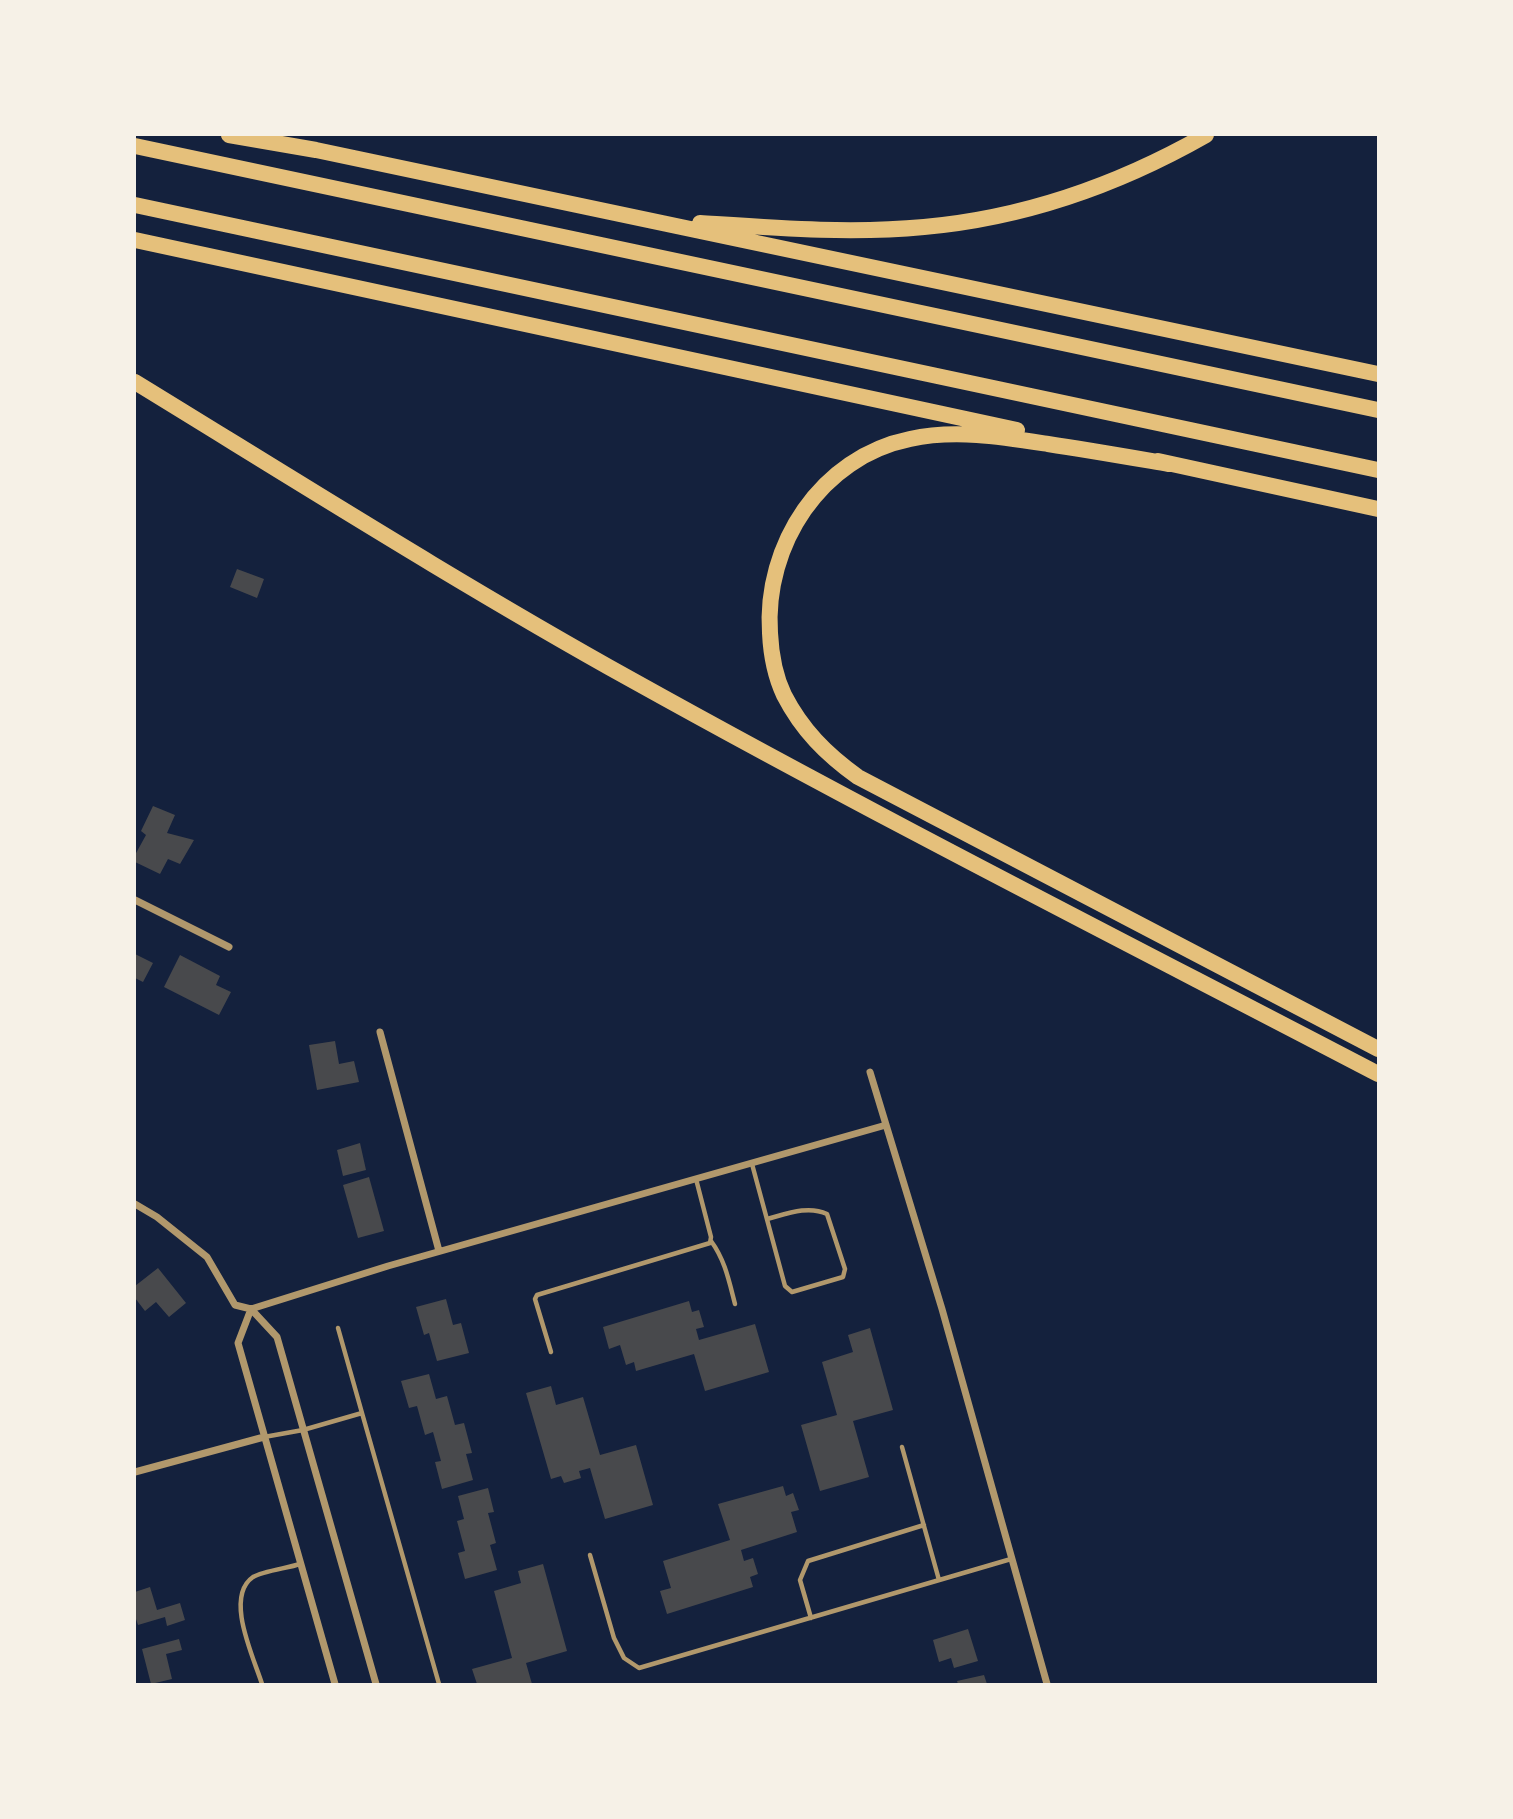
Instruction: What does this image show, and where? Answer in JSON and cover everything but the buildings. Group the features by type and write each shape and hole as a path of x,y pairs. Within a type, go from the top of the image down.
{"highway":[{"path":"229,135 316,150 1378,374"},
{"path":"642,219 846,231 924,227 968,221 1068,197 1154,163 1206,135"},
{"path":"135,146 1378,411"},
{"path":"135,205 1378,470"},
{"path":"135,240 1378,509"},
{"path":"135,382 446,572 628,678 793,769 1378,1074"},
{"path":"1168,464 1016,439 946,434 911,438 854,462 811,499 791,529 783,549 771,589 768,611 771,647 780,684 806,731 837,762 858,777 1378,1049"}],"street":[{"path":"135,900 229,947"},
{"path":"380,1032 439,1251"},
{"path":"870,1072 942,1309 1047,1684"},
{"path":"135,1204 157,1217 207,1257 235,1305 251,1309 439,1251 886,1125"},
{"path":"251,1309 277,1338 376,1684"},
{"path":"251,1309 238,1343 335,1684"},
{"path":"135,1472 264,1437"}],"lane":[{"path":"752,1163 767,1219 785,1286 792,1292 843,1277 845,1269 827,1213 802,1210 767,1219"},
{"path":"696,1179 711,1241 723,1260 735,1304"},
{"path":"551,1352 535,1299 537,1295 711,1241"},
{"path":"338,1328 439,1684"},
{"path":"264,1437 303,1430 362,1413"},
{"path":"902,1447 939,1580"},
{"path":"811,1618 800,1580 808,1561 924,1525"},
{"path":"590,1555 614,1638 624,1658 639,1668 1012,1559"},
{"path":"262,1684 239,1610 242,1589 254,1576 301,1564"}]}
